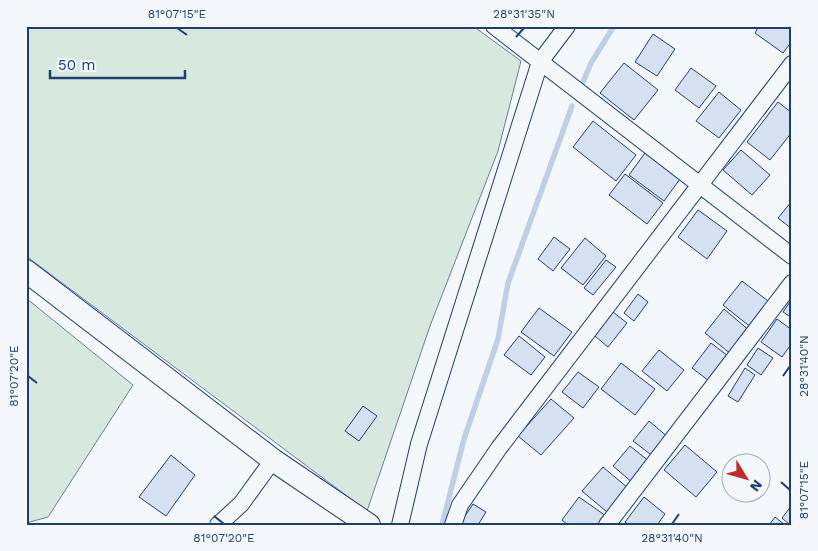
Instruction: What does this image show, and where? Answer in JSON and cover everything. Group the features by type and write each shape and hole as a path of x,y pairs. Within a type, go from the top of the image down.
{"street":[{"path":"494,26 792,256"},
{"path":"400,525 419,444 540,62 567,26"},
{"path":"453,525 460,505 499,448 792,64"},
{"path":"26,271 273,460 369,525"},
{"path":"607,525 792,283"},
{"path":"218,525 241,504 273,460"}],"shaded area":[{"path":"26,26 473,26 521,61 498,151 430,326 367,511 26,256"},
{"path":"26,298 133,385 48,517 26,523"}],"building":[{"path":"759,26 792,26 792,41 783,53 755,33"},
{"path":"653,34 675,49 657,76 635,62"},
{"path":"624,63 658,90 634,120 600,93"},
{"path":"691,68 716,86 699,108 675,90"},
{"path":"719,92 741,110 719,138 696,121"},
{"path":"778,102 792,113 792,132 770,160 747,142"},
{"path":"593,121 636,155 616,181 573,147"},
{"path":"741,150 770,175 752,195 723,170"},
{"path":"645,153 680,179 664,201 629,175"},
{"path":"625,174 663,203 647,224 609,195"},
{"path":"792,201 792,229 778,218"},
{"path":"698,210 727,231 707,259 678,237"},
{"path":"554,237 570,249 553,271 538,259"},
{"path":"585,238 606,256 583,285 561,268"},
{"path":"606,260 616,267 593,295 584,288"},
{"path":"742,281 772,304 753,329 723,305"},
{"path":"638,294 648,302 634,321 624,313"},
{"path":"792,299 792,318 783,312"},
{"path":"539,308 572,332 554,356 521,332"},
{"path":"724,309 751,332 732,355 705,333"},
{"path":"613,312 627,323 608,347 595,336"},
{"path":"777,319 792,330 792,343 782,357 761,342"},
{"path":"519,336 545,357 531,375 504,355"},
{"path":"711,343 732,359 713,384 692,368"},
{"path":"758,348 773,358 761,375 747,365"},
{"path":"659,350 684,370 667,391 642,371"},
{"path":"621,363 655,389 635,415 601,389"},
{"path":"745,368 755,375 738,402 728,396"},
{"path":"578,372 599,387 583,408 562,392"},
{"path":"551,399 574,418 541,455 518,436"},
{"path":"363,406 377,416 359,441 345,431"},
{"path":"649,421 669,438 654,457 633,441"},
{"path":"685,445 717,472 696,497 664,470"},
{"path":"630,446 650,462 633,483 613,466"},
{"path":"171,455 195,475 166,516 139,497"},
{"path":"603,467 628,488 607,512 582,491"},
{"path":"579,497 606,516 600,525 568,525 562,520"},
{"path":"644,497 665,514 657,525 629,525 625,522"},
{"path":"473,504 486,512 478,525 459,525"},
{"path":"792,505 792,525 790,525 782,518"},
{"path":"775,517 785,525 769,525"}],"waterway":[{"path":"583,82 591,63 614,26"},
{"path":"442,525 464,439 498,339 508,283 572,106"}]}
